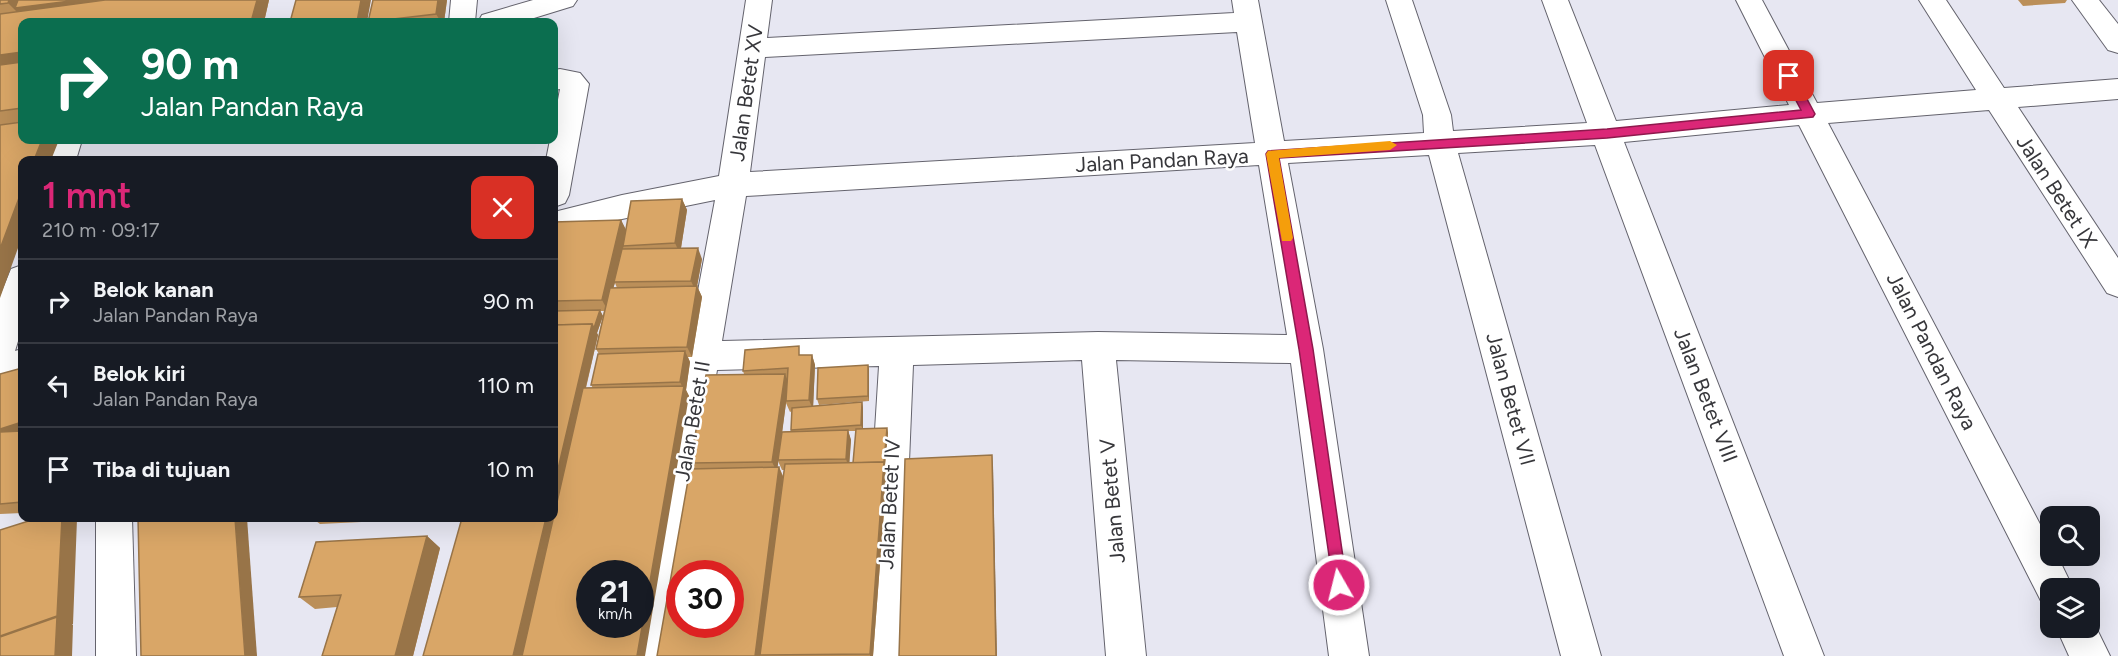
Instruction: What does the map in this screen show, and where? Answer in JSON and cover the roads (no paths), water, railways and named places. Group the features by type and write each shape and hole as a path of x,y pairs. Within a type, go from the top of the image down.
{"street":[{"path":"462,18 464,0"},
{"path":"505,18 564,0"},
{"name":"Jalan Betet XV","path":"734,185 759,0"},
{"name":"Jalan Betet VII","path":"1399,0 1437,115 1440,142 1581,656"},
{"name":"Jalan Betet VIII","path":"1555,0 1804,656"},
{"name":"Jalan Pandan Raya","path":"1749,0 2049,578"},
{"name":"Jalan Betet IX","path":"1932,0 2118,284"},
{"path":"2085,0 2118,43"},
{"path":"752,48 1246,11 1306,349 1349,656"},
{"path":"558,79 571,80 575,84 558,174"},
{"name":"Jalan Pandan Raya","path":"558,223 621,207 734,185 1607,133 2118,89"},
{"name":"Jalan Betet II","path":"650,656 734,185"},
{"path":"0,347 18,291"},
{"path":"703,356 1098,346 1306,349"},
{"name":"Jalan Betet V","path":"1098,346 1126,656"},
{"name":"Jalan Betet IV","path":"881,656 897,352"},
{"path":"0,370 18,364"},
{"path":"114,522 116,656"},
{"path":"2081,638 2090,656"}]}
